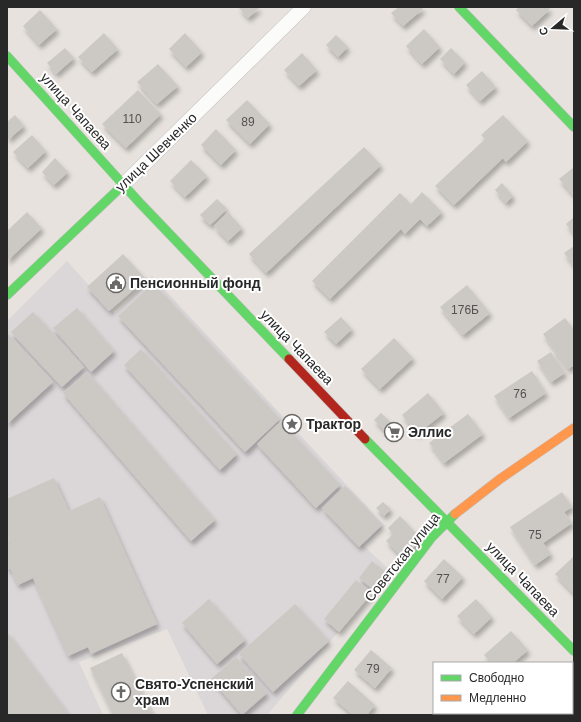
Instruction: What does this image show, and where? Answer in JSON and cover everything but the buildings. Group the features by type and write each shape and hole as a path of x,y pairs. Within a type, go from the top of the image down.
{"main road":[{"path":"460,7 574,127"},
{"name":"улица Чапаева","path":"7,56 123,185 334,406 574,651"},
{"name":"улица Шевченко","path":"7,295 123,185"},
{"name":"Советская улица","path":"297,715 432,537 446,521 476,496 574,428"}],"street":[{"name":"улица Шевченко","path":"123,185 304,7"}],"shaded area":[{"path":"67,261 115,314 152,276 385,526 364,546 391,571 267,715 208,715 167,629 79,662 103,715 7,715 7,321"}],"traffic: fast":[{"path":"459,7 574,127"},
{"path":"7,56 139,202 289,359"},
{"path":"7,295 123,185"},
{"path":"365,439 574,651"},
{"path":"297,715 432,537 455,514"}],"traffic: slow":[{"path":"455,514 500,479 574,428"}],"traffic: jam":[{"path":"289,359 365,439"}],"place":[{"name":"Пенсионный фонд","path":"116,283"},
{"name":"Трактор","path":"292,424"},
{"name":"Эллис","path":"394,432"},
{"name":"Свято-Успенский храм","path":"121,692"}]}
